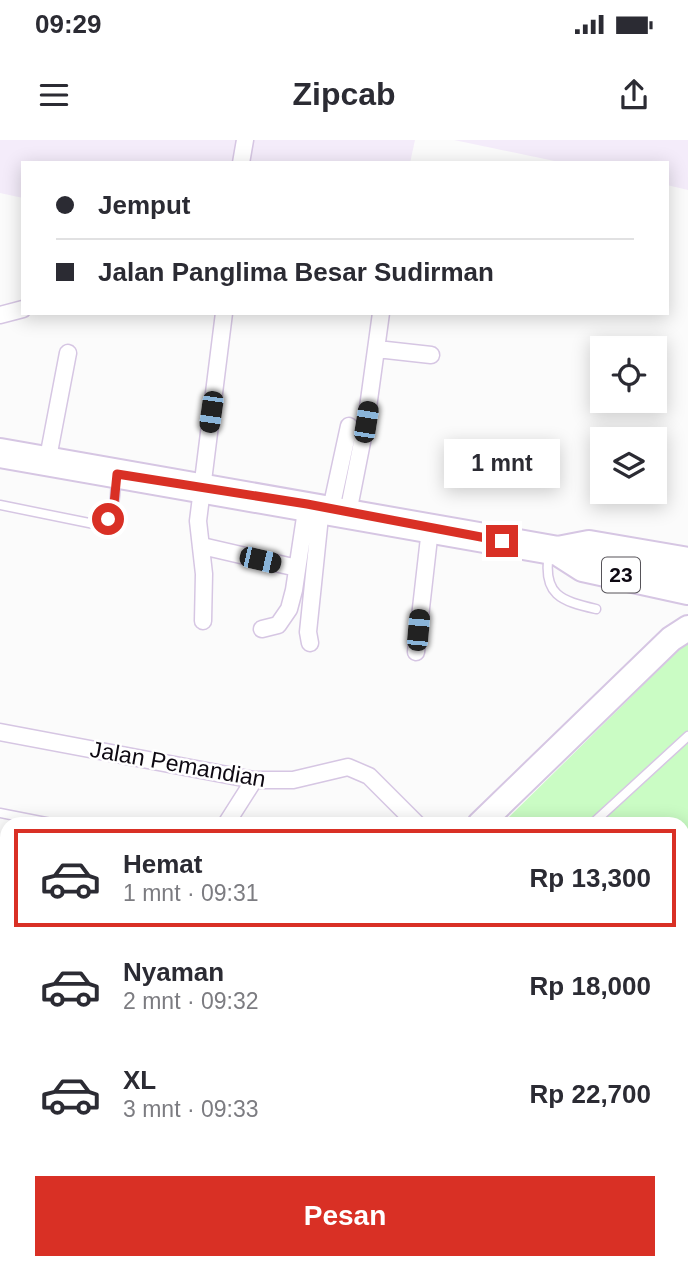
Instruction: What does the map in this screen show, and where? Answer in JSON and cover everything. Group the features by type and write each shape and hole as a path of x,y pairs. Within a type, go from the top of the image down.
{"highway":[{"name":"23","path":"0,453 554,550 589,545 688,562"},
{"name":"23","path":"554,550 583,567 688,590"}],"main road":[{"path":"487,817 671,639 688,628"}],"street":[{"path":"241,161 245,140"},
{"path":"0,315 21,310"},
{"path":"203,621 202,546 198,521 224,315"},
{"path":"262,629 278,625 289,609 297,568 327,509 377,349 381,315"},
{"path":"377,349 431,355"},
{"path":"47,463 68,353"},
{"path":"310,643 310,608 327,509 349,426"},
{"path":"416,652 430,529"},
{"path":"202,546 297,568"},
{"name":"Jalan Pemandian","path":"0,732 254,780 293,780 348,767 369,776 410,817"},
{"path":"230,817 254,780"}],"lane":[{"path":"0,505 94,524 113,514 117,474"},
{"path":"554,550 546,570 557,596 564,602 596,609"},
{"path":"600,817 688,737"},
{"path":"0,813 20,817"}],"shaded area":[{"path":"0,140 415,140 410,161 21,161 21,198 0,193"},
{"path":"454,140 688,140 688,190 669,185 669,161 554,161"}],"green space":[{"path":"688,641 688,817 509,817"}],"route":[{"path":"108,519 113,514 117,474 307,504 502,541"}]}
